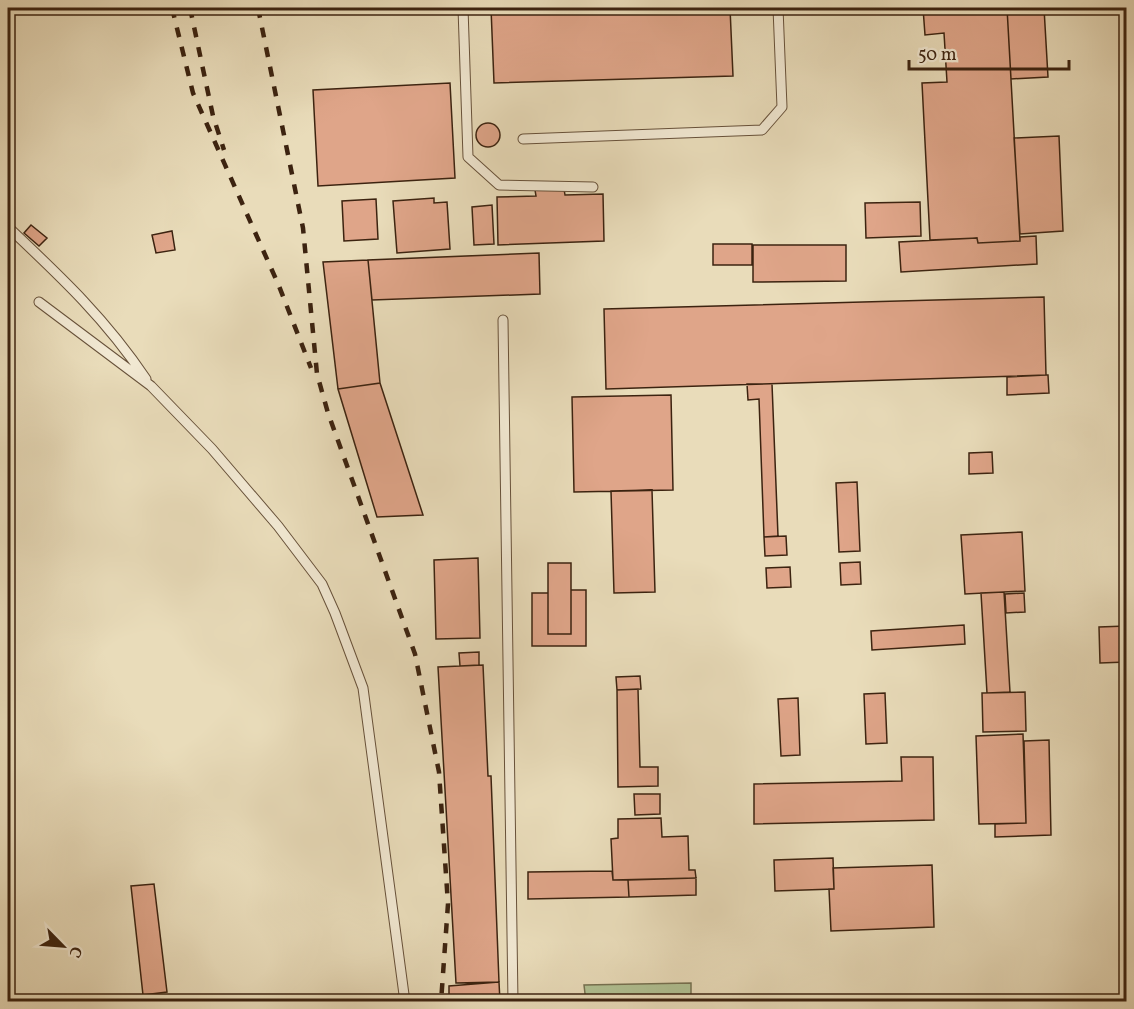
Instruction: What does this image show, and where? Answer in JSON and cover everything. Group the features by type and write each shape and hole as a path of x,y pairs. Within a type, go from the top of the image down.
{"lane":[{"path":"463,8 468,157 499,185 593,187"},
{"path":"523,139 762,130 782,107 778,8"},
{"path":"8,227 68,284 118,338 151,386"},
{"path":"39,302 151,386 212,448 278,526 322,584 363,688 405,1002"},
{"path":"503,320 513,1002"}],"green space":[{"path":"691,983 691,1001 586,1002 584,985"}],"building":[{"path":"491,8 730,8 733,76 494,83"},
{"path":"923,8 1007,8 1020,241 978,243 977,238 930,240 922,83 947,82 944,33 925,35"},
{"path":"1007,8 1044,8 1048,77 1011,79"},
{"path":"450,83 455,178 318,186 313,90"},
{"path":"488,123 496,127 500,135 496,143 488,147 480,143 476,135 480,127"},
{"path":"1059,136 1063,231 1020,234 1014,138"},
{"path":"564,189 565,195 603,194 604,241 498,245 497,197 536,196 535,190"},
{"path":"434,198 434,203 447,202 450,249 397,253 393,201"},
{"path":"376,199 378,239 344,241 342,201"},
{"path":"920,202 921,236 866,238 865,203"},
{"path":"492,205 494,244 474,245 472,207"},
{"path":"31,225 47,238 39,246 24,233"},
{"path":"172,231 175,250 156,253 152,235"},
{"path":"1036,236 1037,264 901,272 899,242 977,238 978,243 1020,241 1020,237"},
{"path":"713,244 752,244 752,265 713,265"},
{"path":"753,245 846,245 846,281 753,282"},
{"path":"539,253 540,294 372,300 368,260"},
{"path":"368,260 380,383 338,389 323,262"},
{"path":"1044,297 1046,375 606,389 604,309"},
{"path":"1048,375 1049,393 1007,395 1007,377"},
{"path":"380,383 423,515 377,517 338,389"},
{"path":"747,384 772,384 778,536 764,537 759,399 748,400"},
{"path":"671,395 673,490 574,492 572,397"},
{"path":"992,452 993,473 969,474 969,453"},
{"path":"857,482 860,551 839,552 836,483"},
{"path":"652,490 655,592 614,593 611,491"},
{"path":"1022,532 1025,591 965,594 961,535"},
{"path":"786,536 787,555 765,556 764,537"},
{"path":"478,558 480,638 436,639 434,560"},
{"path":"860,562 861,584 841,585 840,563"},
{"path":"548,563 571,563 571,634 548,634"},
{"path":"790,567 791,587 767,588 766,568"},
{"path":"571,590 586,590 586,646 532,646 532,593 548,593 548,634 571,634"},
{"path":"1004,592 1010,692 987,693 981,593"},
{"path":"1024,593 1025,612 1006,613 1005,594"},
{"path":"964,625 965,644 872,650 871,631"},
{"path":"1126,626 1126,662 1100,663 1099,627"},
{"path":"479,652 479,665 460,666 459,653"},
{"path":"483,665 488,776 491,776 499,982 456,983 438,667"},
{"path":"640,676 641,689 617,690 616,677"},
{"path":"638,689 640,767 658,767 658,786 618,787 617,690"},
{"path":"1025,692 1026,731 983,732 982,693"},
{"path":"885,693 887,743 866,744 864,694"},
{"path":"798,698 800,755 781,756 778,699"},
{"path":"1023,734 1026,823 979,824 976,736"},
{"path":"1049,740 1051,835 995,837 995,824 1026,823 1024,741"},
{"path":"901,757 933,757 934,820 754,824 754,784 902,781"},
{"path":"634,794 660,794 660,814 635,815"},
{"path":"661,818 662,837 688,836 689,870 695,870 696,878 613,880 611,839 618,838 618,819"},
{"path":"833,858 834,889 775,891 774,860"},
{"path":"932,865 934,927 831,931 829,889 834,889 833,868"},
{"path":"612,871 613,880 628,880 629,897 528,899 528,872"},
{"path":"696,878 696,895 629,897 628,880"},
{"path":"154,884 167,992 143,995 131,886"},
{"path":"499,982 500,1002 449,1002 449,986"}],"railway":[{"path":"172,8 193,93 279,286 311,368"},
{"path":"190,8 213,116 224,150"},
{"path":"258,8 303,228 317,374 328,413 415,654 439,772 448,904 441,1002"}]}
